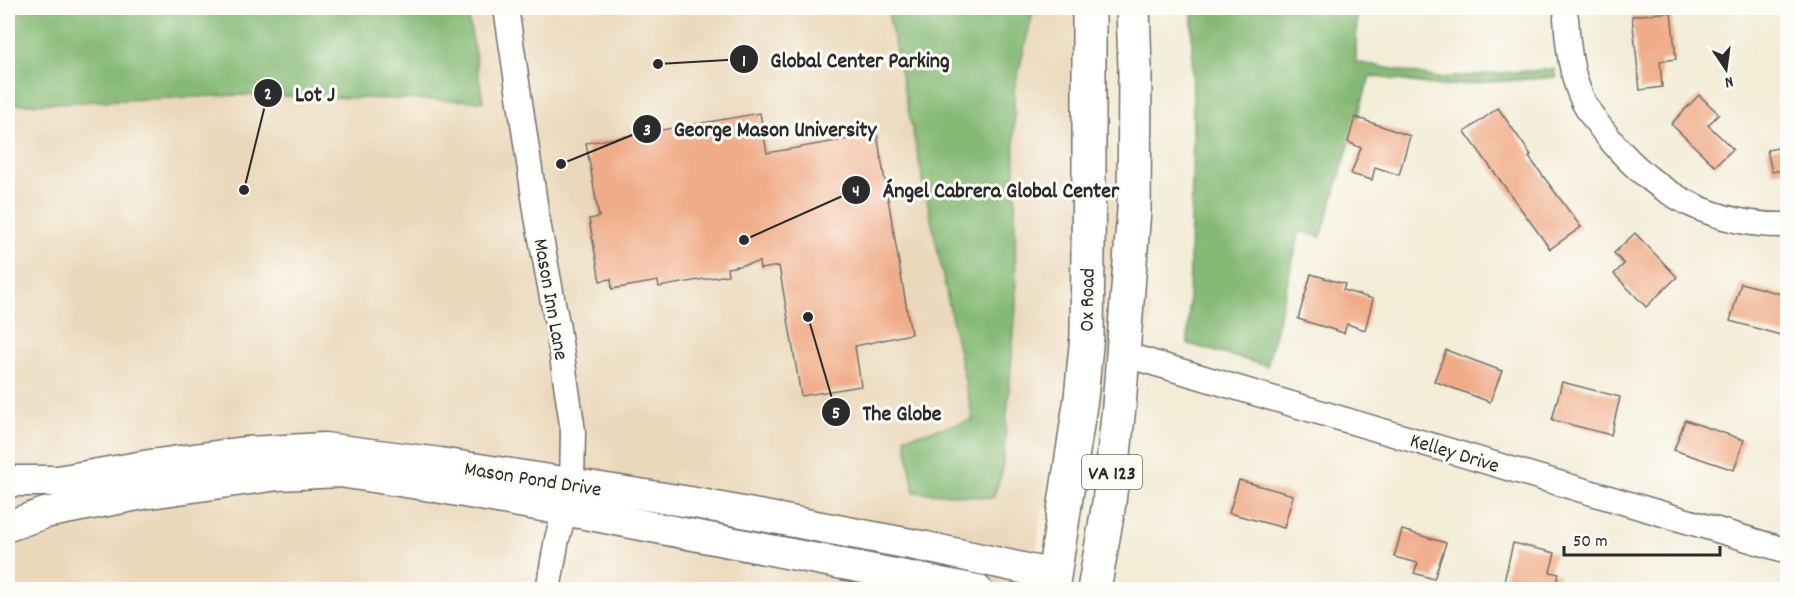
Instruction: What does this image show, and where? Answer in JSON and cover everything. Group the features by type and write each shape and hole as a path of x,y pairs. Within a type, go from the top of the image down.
{"main road":[{"name":"Ox Road","path":"1053,582 1081,398 1086,336 1089,8"},
{"name":"Ox Road","path":"1094,590 1108,503 1119,406 1134,210 1133,8"},
{"path":"1081,398 1092,379 1123,354 1105,335 1096,316 1087,260"}],"street":[{"name":"Mason Inn Lane","path":"506,8 537,217 563,359 573,432 568,497 548,590"},
{"path":"1566,18 1575,82 1583,102 1624,156 1650,179 1694,207 1732,220 1753,224 1788,225"},
{"name":"Kelley Drive","path":"1123,354 1788,551"},
{"name":"Mason Pond Drive","path":"8,481 58,481 245,452 324,448 440,463 568,497 977,590"},
{"name":"Mason Pond Drive","path":"8,526 45,513 143,494 278,475 340,472 425,485 568,497 690,502 914,545 1053,582"}],"shaded area":[{"path":"8,8 1076,8 1153,320 1041,513 1032,581 1069,589 8,589"}],"green space":[{"path":"8,8 467,8 483,101 238,95 8,105"},
{"path":"887,8 1034,8 1014,90 1016,308 1002,473 993,498 914,492 905,437 973,420"},
{"path":"1192,8 1357,8 1356,62 1439,78 1554,69 1556,77 1440,86 1370,76 1321,237 1300,231 1267,366 1188,344 1193,135"}],"building":[{"path":"1671,12 1676,59 1660,61 1662,87 1640,90 1632,16"},
{"path":"1699,95 1719,114 1708,125 1733,149 1715,166 1671,124"},
{"path":"1498,108 1531,155 1529,157 1581,227 1550,249 1465,132"},
{"path":"760,113 767,153 877,134 911,334 855,346 861,386 801,396 779,266 760,269 759,262 727,268 728,275 659,287 658,281 612,289 611,279 600,281 589,219 599,217 586,143"},
{"path":"1355,117 1410,136 1399,175 1375,167 1372,180 1351,174 1361,148 1348,142"},
{"path":"1788,146 1788,169 1772,172 1767,150"},
{"path":"1635,233 1677,277 1646,307 1614,274 1624,264 1614,253"},
{"path":"1311,274 1345,284 1343,290 1373,299 1365,330 1347,324 1344,333 1298,319"},
{"path":"1741,283 1788,296 1788,323 1784,336 1730,321"},
{"path":"1446,350 1502,371 1490,402 1434,381"},
{"path":"1562,382 1620,397 1611,435 1552,420"},
{"path":"1685,420 1744,440 1734,470 1674,450"},
{"path":"1239,480 1293,495 1284,528 1229,513"},
{"path":"1402,530 1446,543 1434,579 1414,573 1418,563 1394,557"},
{"path":"1513,543 1555,553 1550,572 1559,574 1555,590 1502,590"}],"place":[{"name":"Global Center Parking","path":"658,64"},
{"name":"George Mason University","path":"561,164"},
{"name":"Lot J","path":"244,190"},
{"name":"Ángel Cabrera Global Center","path":"744,240"},
{"name":"The Globe","path":"808,317"}]}
